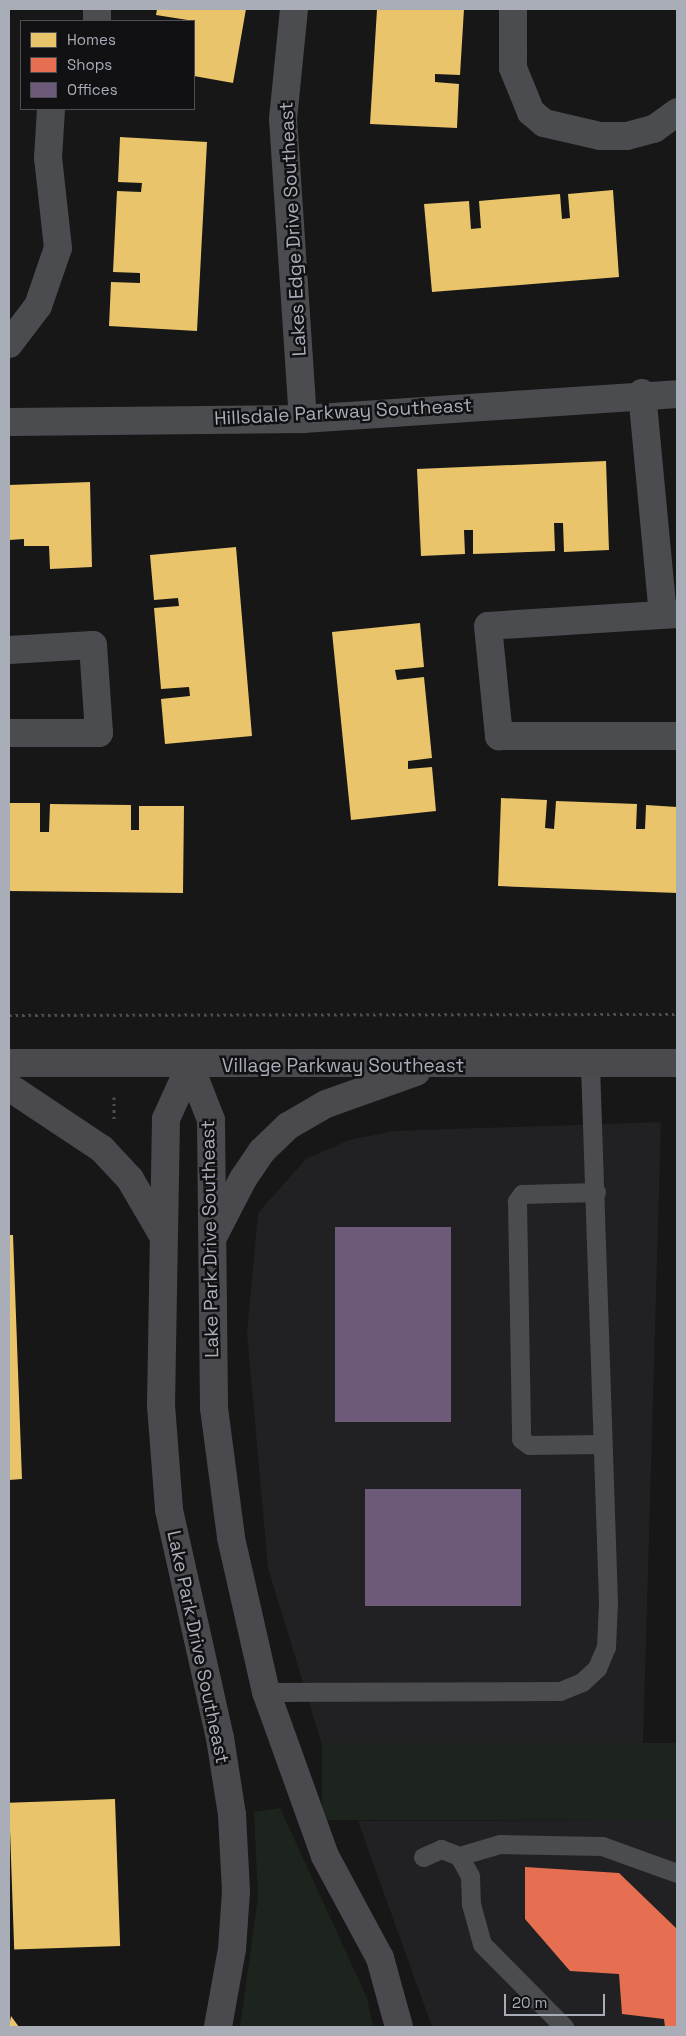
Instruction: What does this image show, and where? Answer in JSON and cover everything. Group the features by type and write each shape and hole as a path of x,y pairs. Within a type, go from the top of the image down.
{"street":[{"name":"Lakes Edge Drive Southeast","path":"294,9 283,119 303,419"},
{"path":"513,9 513,68 531,112 544,123 591,135 627,136 654,129 677,112"},
{"path":"9,344 38,306 58,248 48,158 51,110"},
{"name":"Hillsdale Parkway Southeast","path":"9,422 303,419 642,393 677,394"},
{"path":"642,393 670,614 488,626 499,736 677,736"},
{"path":"9,650 93,645 99,733 9,733"},
{"name":"Village Parkway Southeast","path":"9,1063 190,1066 677,1063"},
{"path":"211,1243 243,1179 262,1151 288,1126 326,1104 435,1065"},
{"name":"Lake Park Drive Southeast","path":"190,1066 166,1119 161,1404 169,1510 220,1738 232,1814 232,1949 218,2027"},
{"name":"Lake Park Drive Southeast","path":"190,1066 211,1120 214,1408 231,1538 266,1692 325,1856 380,1958 399,2027"},
{"path":"9,1087 102,1149 130,1179 163,1235"}],"lane":[{"path":"266,1692 560,1691 582,1682 596,1668 606,1647 596,1192 590,1064"},
{"path":"596,1192 522,1194 517,1201 521,1439 529,1445 601,1444"},
{"path":"422,1857 441,1849 459,1856 500,1844 602,1846 677,1873"},
{"path":"459,1856 470,1876 471,1904 482,1944 564,2027"}],"path":[{"path":"9,1015 677,1014"}],"shaded area":[{"path":"661,1122 643,1744 322,1745 268,1568 247,1333 258,1213 306,1159 349,1140 394,1131"},
{"path":"322,1743 677,1743 677,1820 322,1820"},
{"path":"280,1808 367,1998 373,2027 240,2027 258,1898 254,1812"},
{"path":"677,1820 677,2027 432,2027 358,1821"}],"building: Homes":[{"path":"157,9 246,9 233,83 195,76 195,20 156,15"},
{"path":"377,9 464,9 460,75 435,74 435,82 459,84 457,128 370,124"},
{"path":"120,137 207,142 197,331 109,326 111,282 140,283 140,273 113,272 117,191 141,192 142,183 118,182"},
{"path":"613,190 619,277 432,292 424,204 469,201 471,229 481,228 479,201 560,194 562,219 570,218 568,194"},
{"path":"606,461 609,550 564,552 563,523 554,523 555,551 473,554 473,530 464,530 465,554 421,556 417,469"},
{"path":"90,482 92,567 50,569 49,546 24,546 24,539 9,540 9,485"},
{"path":"236,547 252,736 165,744 161,699 190,696 189,687 161,689 154,608 179,606 178,598 154,600 150,555"},
{"path":"420,623 424,667 395,670 397,680 424,677 432,758 408,761 408,769 432,767 436,811 351,820 332,632"},
{"path":"501,798 547,800 545,828 554,829 556,801 637,804 636,829 645,829 646,805 677,807 677,893 498,886"},
{"path":"9,803 40,803 40,832 49,832 50,804 131,805 131,830 139,830 139,806 184,806 183,893 9,891"},
{"path":"9,1235 13,1235 22,1479 9,1480"},
{"path":"115,1799 120,1946 14,1950 9,1803"},
{"path":"11,2016 19,2027 9,2027"}],"building: Shops":[{"path":"525,1867 619,1873 677,1929 677,2027 665,2027 664,2019 622,2014 619,1974 570,1971 525,1919"}],"building: Offices":[{"path":"335,1227 451,1227 451,1422 335,1422"},
{"path":"365,1489 521,1489 521,1606 365,1606"}]}
